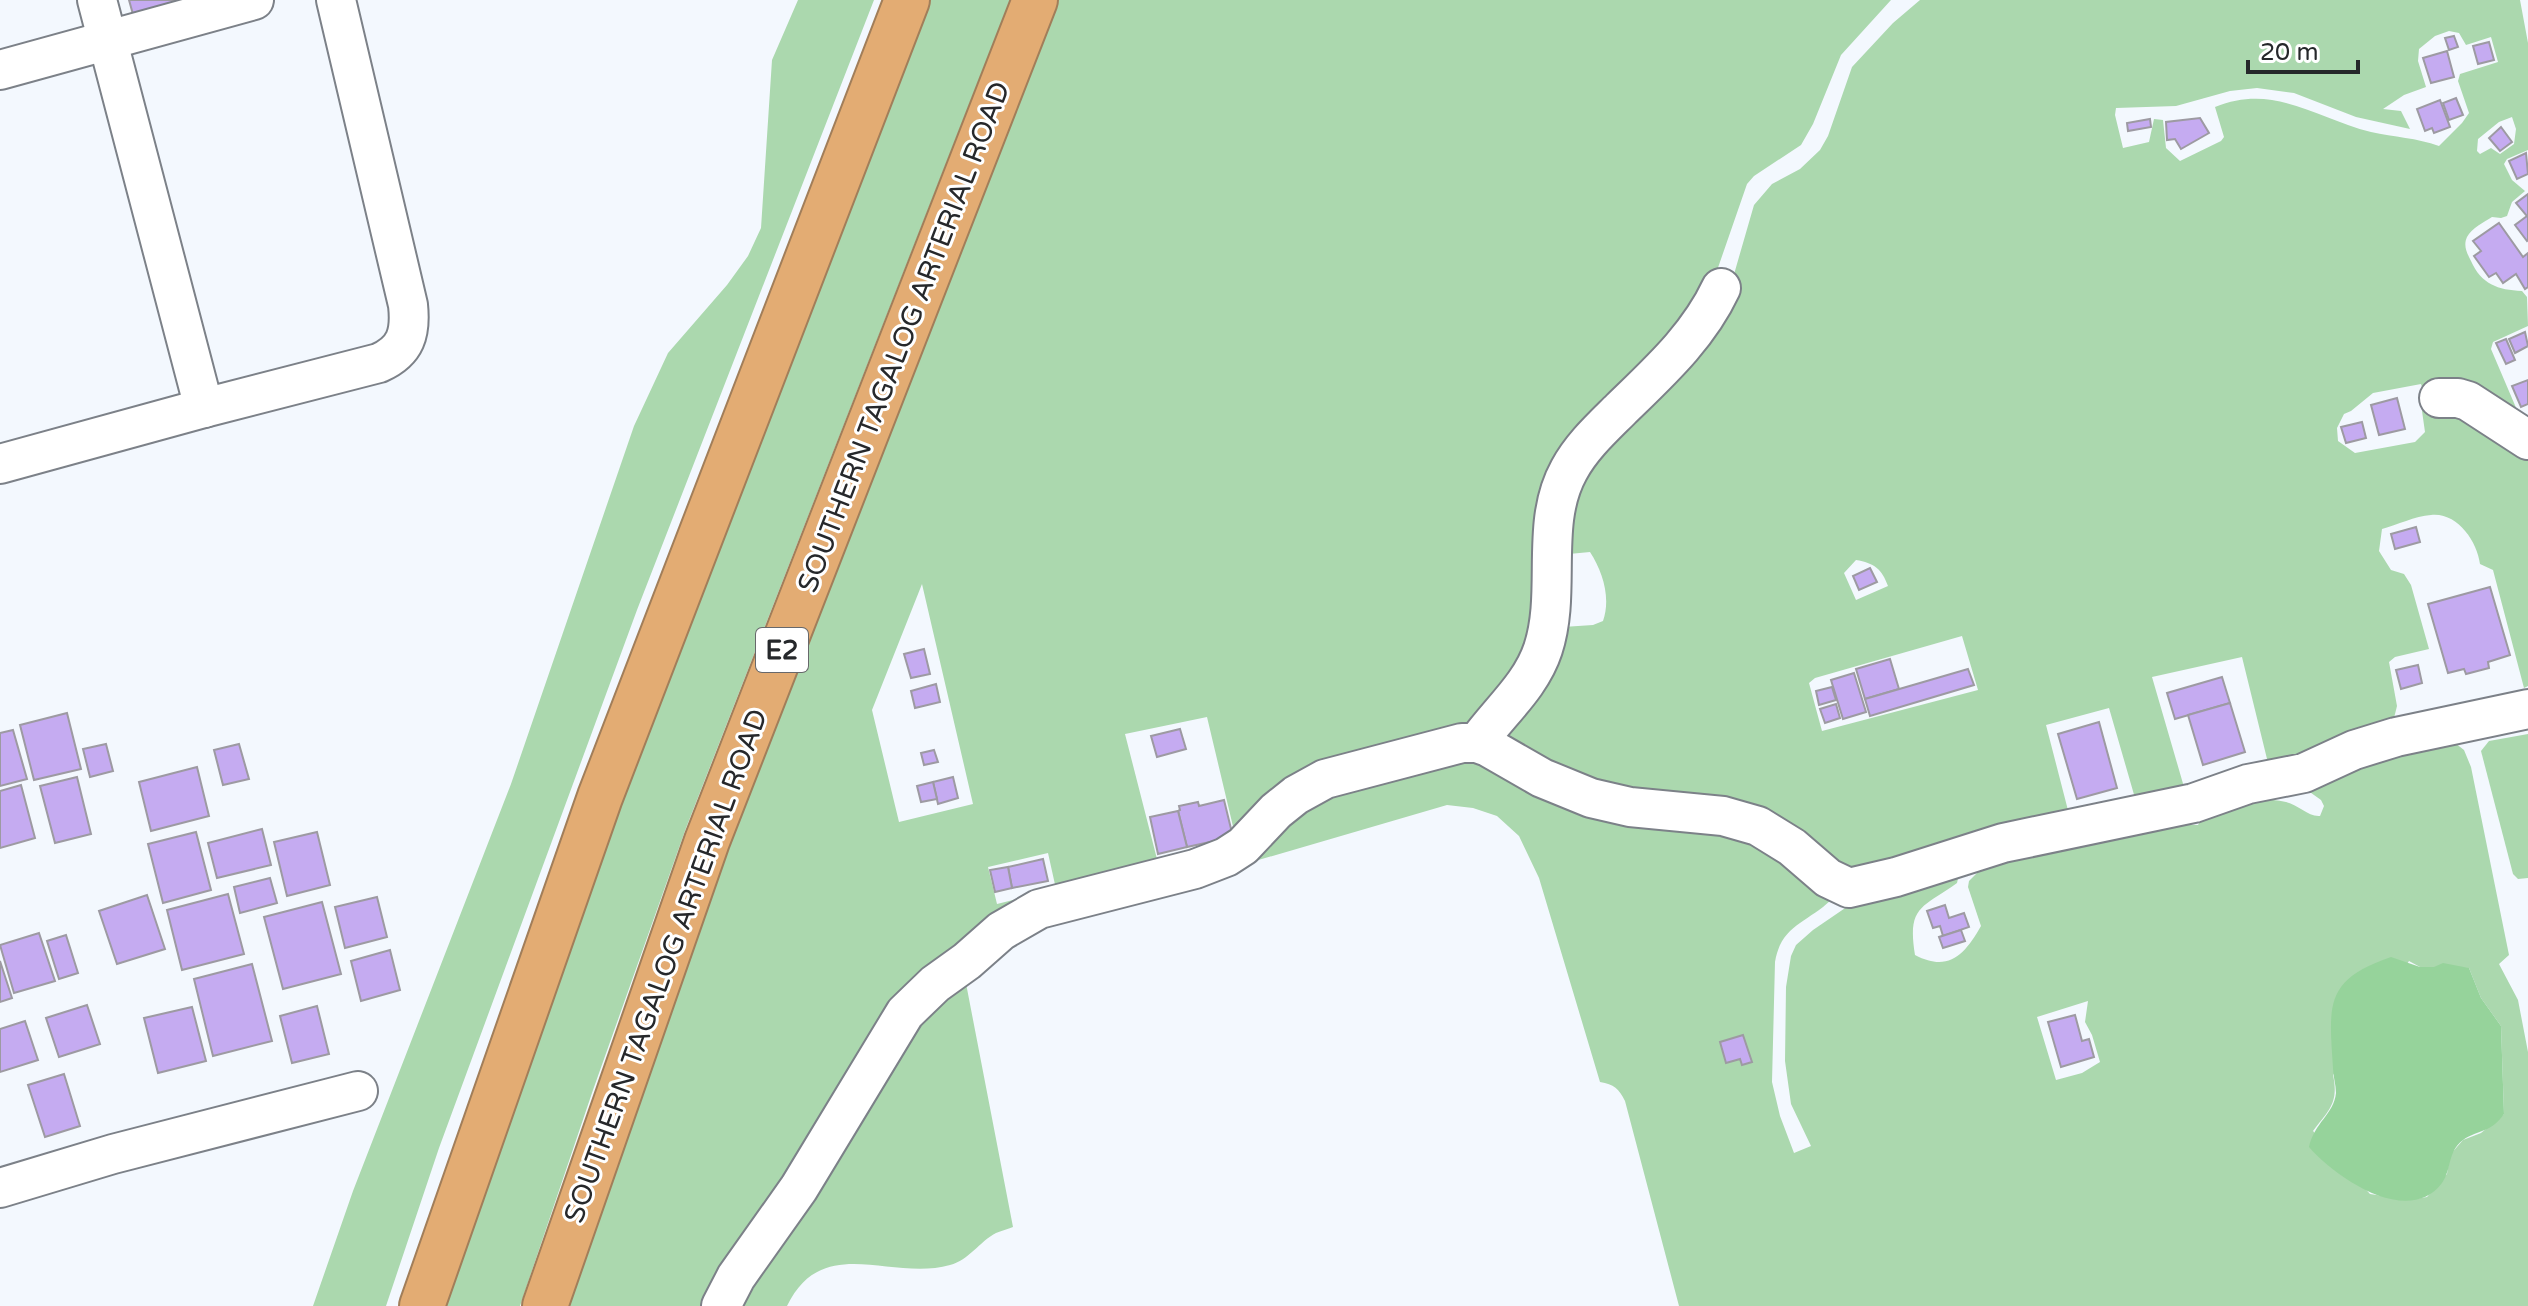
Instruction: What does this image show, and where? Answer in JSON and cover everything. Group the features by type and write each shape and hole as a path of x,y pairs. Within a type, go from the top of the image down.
{"highway":[{"path":"422,1306 600,797 907,0"},
{"name":"SOUTHERN TAGALOG ARTERIAL ROAD","path":"545,1306 707,841 1035,0"}],"street":[{"path":"97,0 204,408"},
{"path":"0,70 254,0"},
{"path":"0,464 379,363 393,357 403,347 409,328 408,305 336,0"},
{"path":"1477,743 1519,692 1543,650 1551,605 1556,513 1567,473 1602,428 1697,331 1721,288"},
{"path":"2439,398 2468,401 2528,440"},
{"path":"721,1306 736,1277 821,1154 905,1013 935,984 1001,931 1039,909 1212,864 1235,852 1263,822 1296,795 1340,773 1462,743 1477,743 1502,753 1542,778 1591,798 1630,807 1710,813 1758,826 1792,847 1828,878 1849,888 1882,881 2003,843 2194,803 2248,784 2286,778 2317,768 2354,750 2396,737 2528,709"},
{"path":"0,1188 113,1154 358,1091"}],"green space":[{"path":"798,0 874,0 637,610 439,1148 386,1306 313,1306 353,1191 511,784 634,426 668,353 727,285 748,256 761,228 772,60"},
{"path":"930,0 1010,0 686,828 520,1306 441,1306 613,816"},
{"path":"1055,0 1891,0 1841,55 1813,124 1801,145 1747,184 1712,285 1583,431 1539,638 1481,720 1236,839 1207,717 1125,734 1157,859 990,929 711,1306 568,1306 721,863","holes":["922,584 973,804 899,822 872,710","1048,853 1056,889 997,904 988,867"]},
{"path":"1920,0 2520,0 2528,43 2528,150 2507,159 2504,164 2512,180 2525,191 2512,202 2507,216 2492,217 2482,223 2469,234 2465,243 2475,269 2485,280 2498,287 2522,291 2527,297 2528,326 2493,342 2491,349 2517,410 2514,412 2424,393 2421,384 2373,393 2344,414 2337,428 2338,441 2355,453 2415,442 2425,432 2422,411 2426,404 2454,412 2528,448 2528,686 2524,688 2493,570 2480,564 2475,546 2457,523 2440,515 2431,515 2382,529 2379,551 2391,570 2404,574 2411,585 2429,649 2395,657 2389,662 2397,706 2392,726 2269,767 2242,657 2152,677 2184,787 2135,798 2109,708 2046,725 2070,818 1863,873 1641,802 1496,737 1563,627 1593,625 1603,621 1606,594 1595,560 1590,552 1569,554 1574,484 1726,302 1754,205 1772,184 1800,169 1820,150 1828,136 1852,67 1893,23","holes":["2449,31 2459,33 2466,45 2491,37 2498,62 2460,74 2458,81 2469,113 2439,146 2371,132 2294,105 2257,99 2215,107 2224,137 2180,161 2166,148 2163,120 2154,119 2149,142 2123,148 2116,108 2176,106 2230,91 2257,88 2294,93 2356,117 2410,129 2401,111 2383,109 2404,95 2426,87 2418,61 2419,49 2435,36","2512,117 2516,129 2514,144 2500,154 2491,148 2480,154 2477,151 2478,139 2499,122","1856,560 1862,561 1880,571 1888,586 1856,600 1844,573","1962,636 1978,690 1822,731 1809,683 1815,678"]},
{"path":"2528,734 2528,878 2518,879 2513,874 2481,751 2489,741"},
{"path":"2455,743 2464,750 2471,767 2509,955 2499,964 2518,1000 2528,1052 2528,1306 1679,1306 1625,1101 1616,1088 1600,1082 1539,878 1519,836 1497,816 1473,808 1447,805 1231,868 1296,807 1460,756 1742,830 1831,900 1789,932 1775,962 1772,1082 1780,1116 1794,1153 1811,1146 1791,1104 1785,1061 1786,987 1796,945 1813,930 1854,902 1959,874 1957,883 1920,910 1913,927 1915,955 1937,962 1947,961 1969,945 1981,926 1968,887 1969,881 1985,865 2155,823 2198,825 2210,805 2229,802 2276,800 2320,816 2324,806 2321,800 2307,790 2362,755","holes":["2409,961 2420,967 2469,968 2481,998 2501,1026 2504,1114 2481,1133 2463,1140 2450,1155 2447,1174 2427,1197 2409,1200 2370,1194 2313,1131 2334,1099 2333,1075","2088,1001 2085,1022 2100,1062 2082,1073 2056,1080 2037,1017"]},
{"path":"2391,957 2420,967 2443,963 2469,968 2481,998 2501,1026 2504,1114 2490,1128 2463,1140 2454,1150 2442,1183 2428,1196 2411,1201 2372,1193 2336,1172 2309,1147 2315,1131 2332,1107 2336,1093 2331,1027 2335,998 2353,975"},
{"path":"964,973 1013,1227 996,1233 963,1259 950,1265 928,1269 839,1265 819,1271 802,1284 787,1306 730,1306 898,1043"}],"building":[{"path":"129,0 201,0 134,18"},
{"path":"2454,36 2458,47 2449,50 2445,38"},
{"path":"2489,42 2494,60 2478,64 2473,46"},
{"path":"2447,51 2454,77 2431,83 2423,58"},
{"path":"2456,98 2463,115 2449,120 2443,103"},
{"path":"2440,100 2450,127 2434,133 2432,128 2425,131 2417,109"},
{"path":"2200,118 2209,133 2181,149 2175,139 2167,140 2166,122"},
{"path":"2150,119 2151,127 2128,131 2127,123"},
{"path":"2501,127 2512,142 2500,151 2489,138"},
{"path":"2526,153 2528,174 2517,179 2509,161"},
{"path":"2528,194 2527,241 2515,225 2527,216 2516,203"},
{"path":"2499,223 2523,257 2528,253 2528,287 2525,289 2516,274 2503,283 2496,273 2489,277 2474,256 2481,251 2473,241"},
{"path":"2525,332 2528,346 2515,353 2509,339"},
{"path":"2506,339 2515,360 2506,364 2496,343"},
{"path":"2528,380 2528,404 2521,407 2512,386"},
{"path":"2397,398 2405,429 2379,435 2371,405"},
{"path":"2362,422 2366,438 2346,443 2341,427"},
{"path":"2416,527 2420,542 2395,549 2391,534"},
{"path":"1870,568 1877,582 1859,590 1853,576"},
{"path":"2490,587 2510,655 2488,662 2489,668 2466,674 2464,669 2448,673 2428,604"},
{"path":"924,649 930,674 911,678 904,654"},
{"path":"1890,659 1899,689 1865,699 1856,669"},
{"path":"2418,665 2422,683 2401,689 2396,670"},
{"path":"1968,669 1974,685 1870,716 1865,699"},
{"path":"1854,673 1866,712 1843,719 1831,680"},
{"path":"2222,677 2230,703 2175,719 2167,693"},
{"path":"936,684 940,702 915,708 911,691"},
{"path":"1832,687 1836,700 1819,705 1816,691"},
{"path":"2230,703 2245,752 2203,765 2188,715"},
{"path":"1836,704 1840,718 1825,723 1820,709"},
{"path":"67,713 81,769 34,780 20,725"},
{"path":"2099,722 2117,788 2077,799 2058,734"},
{"path":"1180,729 1186,749 1157,757 1151,736"},
{"path":"13,730 27,779 0,786 0,733"},
{"path":"106,744 113,771 90,777 83,749"},
{"path":"239,744 249,779 223,785 214,750"},
{"path":"934,750 938,762 924,765 921,753"},
{"path":"197,767 209,816 151,831 139,782"},
{"path":"77,777 91,834 55,843 40,786"},
{"path":"953,777 958,798 938,804 933,782"},
{"path":"933,782 937,799 921,802 917,786"},
{"path":"21,785 35,838 0,848 0,791"},
{"path":"1224,800 1233,837 1187,847 1179,806 1198,802 1199,806"},
{"path":"1178,811 1187,847 1158,854 1150,817"},
{"path":"262,829 271,865 217,878 208,843"},
{"path":"196,832 211,890 163,903 148,844"},
{"path":"317,832 330,885 287,896 274,842"},
{"path":"1043,859 1048,881 1012,888 1008,867"},
{"path":"1008,867 1012,888 995,892 990,870"},
{"path":"270,878 277,903 240,913 234,887"},
{"path":"228,894 244,954 182,970 167,910"},
{"path":"147,895 165,949 117,964 99,911"},
{"path":"377,897 387,937 345,948 335,907"},
{"path":"322,902 341,974 283,989 264,917"},
{"path":"1945,905 1949,918 1964,913 1969,927 1943,936 1940,926 1933,928 1927,911"},
{"path":"1961,930 1965,941 1943,948 1939,937"},
{"path":"39,933 55,981 14,993 0,945"},
{"path":"66,935 78,973 59,979 47,941"},
{"path":"390,950 400,990 361,1001 351,961"},
{"path":"0,961 12,998 0,1002"},
{"path":"252,964 272,1041 213,1056 194,979"},
{"path":"87,1005 100,1044 59,1057 46,1018"},
{"path":"317,1006 329,1054 292,1063 280,1016"},
{"path":"192,1007 206,1061 158,1073 144,1018"},
{"path":"2075,1015 2082,1041 2089,1039 2094,1057 2061,1067 2048,1022"},
{"path":"25,1021 38,1060 0,1072 0,1029"},
{"path":"1743,1035 1752,1062 1742,1065 1740,1059 1726,1063 1720,1042"},
{"path":"64,1074 80,1126 45,1137 28,1085"}]}
